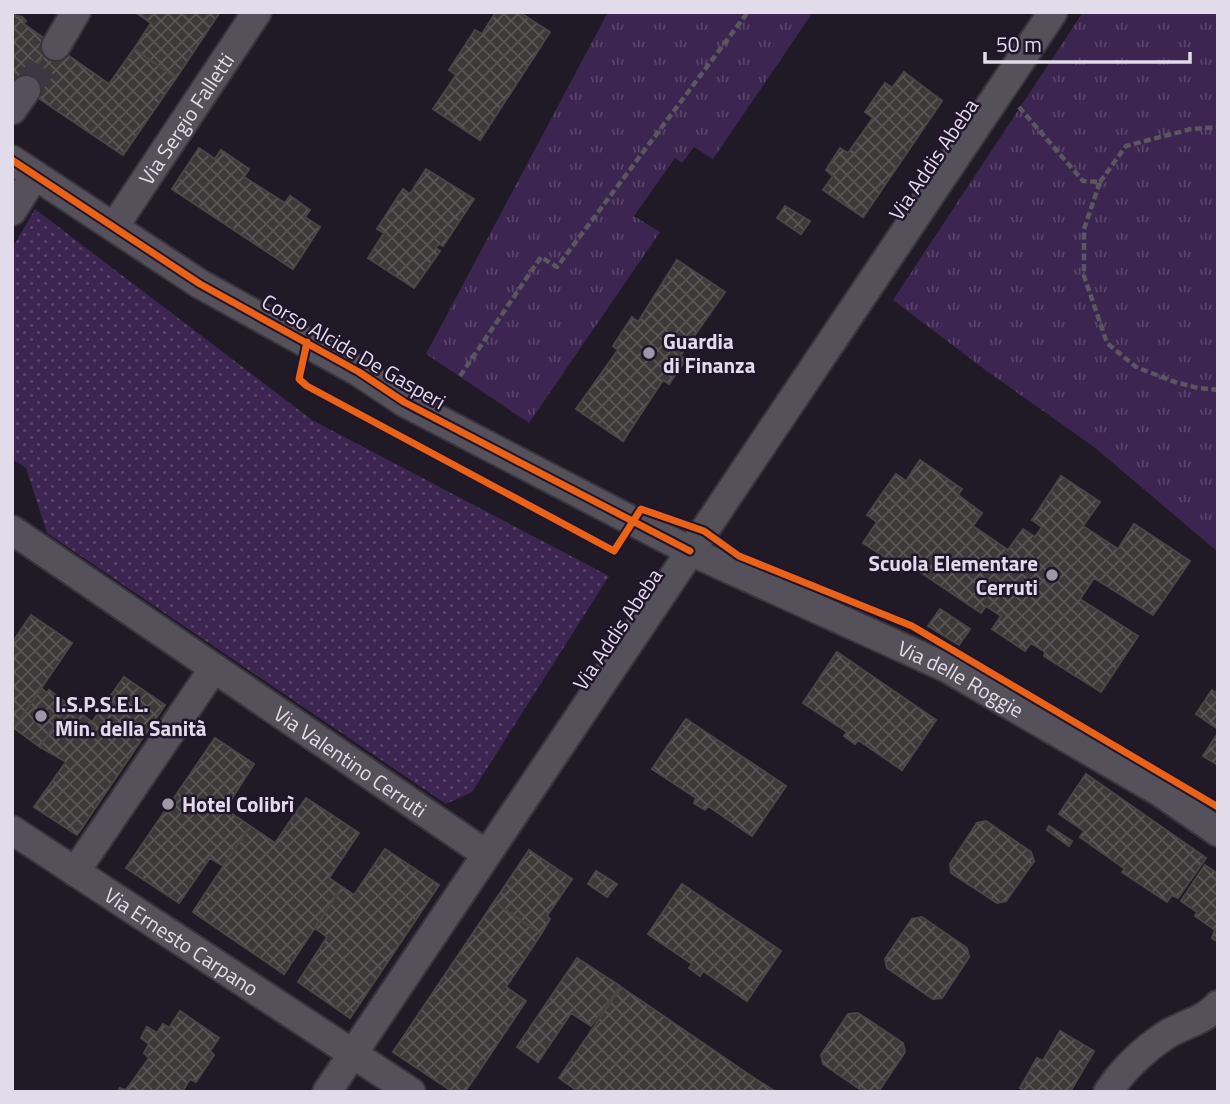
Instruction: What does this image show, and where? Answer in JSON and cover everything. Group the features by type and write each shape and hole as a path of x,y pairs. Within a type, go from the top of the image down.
{"street":[{"path":"56,46 76,12"},
{"name":"Via Sergio Falletti","path":"114,227 257,12"},
{"name":"Via Addis Abeba","path":"327,1092 1053,12"},
{"path":"12,211 23,168"},
{"name":"Corso Alcide De Gasperi","path":"23,168 200,284 359,372 404,402 690,551"},
{"name":"Via Valentino Cerruti","path":"12,530 486,854"},
{"name":"Via delle Roggie","path":"690,551 945,667 1160,792 1218,832"},
{"path":"75,872 214,668"},
{"name":"Via Ernesto Carpano","path":"12,830 352,1053"},
{"path":"1108,1092 1125,1067 1135,1059 1167,1034 1210,1014 1218,1005"},
{"path":"352,1053 411,1092"}],"path":[{"path":"460,376 541,257 556,267 748,12"},
{"path":"1002,88 1083,181 1100,182"},
{"path":"1218,127 1191,130 1126,146 1100,182 1084,229 1084,276 1107,343 1136,367 1187,385 1218,390"}],"green space":[{"path":"608,12 813,12 713,159 694,147 682,163 675,158 634,216 660,232 529,423 426,354"},
{"path":"1083,12 1218,12 1218,552 1094,447 893,300"},
{"path":"35,209 312,420 609,576 472,792 446,804 47,533 26,468 12,459 12,256 14,245"}],"building":[{"path":"135,12 220,12 176,78 134,49 151,23"},
{"path":"496,12 519,12 550,32 480,140 433,109 456,75 449,70 475,30 482,34"},
{"path":"14,15 22,17 26,21 24,24 52,44 22,87 12,81"},
{"path":"52,44 109,84 134,49 176,78 123,155 22,87"},
{"path":"904,72 942,101 863,217 823,190 833,176 826,170 840,148 848,153 873,118 865,112 885,83 892,88"},
{"path":"199,148 215,159 221,150 249,169 244,177 285,203 290,196 310,210 305,217 320,227 293,269 172,189"},
{"path":"426,169 474,199 443,246 439,244 436,248 440,251 414,288 368,258 384,233 377,229 403,189 410,194"},
{"path":"785,206 810,221 801,234 777,218"},
{"name":"Guardia di Finanza","path":"677,260 725,292 680,356 686,359 669,384 663,380 623,441 576,409 618,350 613,346 632,317 638,322"},
{"name":"Scuola Elementare Cerruti","path":"920,460 962,489 958,495 982,513 973,526 1008,550 1023,529 1035,537 1042,527 1032,520 1061,476 1100,502 1083,526 1118,549 1134,524 1190,561 1153,615 1094,578 1080,599 1138,636 1101,692 1044,656 1045,652 1031,643 1025,651 992,629 1001,616 986,606 981,613 911,566 906,571 863,543 877,522 867,515 896,474 906,481"},
{"path":"940,609 970,629 959,645 928,626"},
{"path":"31,615 72,643 12,731 12,643"},
{"path":"837,652 936,720 902,770 858,740 855,744 844,736 847,732 803,703"},
{"path":"124,677 165,705 77,835 34,807 66,762 40,747 68,704 92,722"},
{"name":"I.S.P.S.E.L. Min. della Sanità","path":"41,688 47,693 49,690 68,704 40,747 14,728"},
{"path":"1212,690 1218,694 1218,729 1196,714"},
{"path":"686,719 786,786 752,836 708,806 705,810 694,803 696,798 652,769"},
{"path":"1218,733 1218,765 1203,756"},
{"path":"215,738 254,764 225,809 250,826 223,866 210,858 179,903 126,868"},
{"path":"1086,774 1206,858 1178,898 1172,895 1167,902 1122,872 1125,869 1080,837 1084,831 1059,814"},
{"path":"306,798 359,833 329,878 342,887 284,974 193,912 250,826 275,843"},
{"path":"986,821 1031,852 1034,861 1006,901 997,903 951,873 950,864 977,823"},
{"path":"1049,826 1072,841 1069,846 1047,830"},
{"path":"385,849 439,885 350,1018 298,982 327,937 315,928 342,887 354,895"},
{"path":"529,850 572,879 547,916 550,919 541,934 494,902"},
{"path":"1205,865 1218,874 1218,942 1212,938 1215,930 1195,916 1197,912 1181,901"},
{"path":"596,871 617,884 607,897 588,884"},
{"path":"682,884 781,951 747,1001 703,971 700,976 689,968 692,964 648,934"},
{"path":"494,902 541,934 506,987 526,1001 465,1092 453,1092 393,1052"},
{"path":"922,917 967,948 969,957 942,998 933,999 887,968 885,959 912,919"},
{"path":"577,958 620,986 591,1026 571,1013 538,1062 517,1047"},
{"path":"621,987 776,1092 579,1092 559,1078"},
{"path":"180,1011 219,1038 210,1051 214,1055 196,1082 190,1079 182,1092 117,1092 120,1088 125,1090 129,1086 149,1058 144,1053 149,1044 141,1038 147,1027 157,1033 163,1024 169,1028"},
{"path":"858,1013 903,1043 905,1052 878,1092 864,1092 823,1064 821,1055 848,1014"},
{"path":"1060,1031 1094,1051 1070,1092 1026,1092 1020,1088 1037,1058 1043,1061"}],"tunnel":[{"path":"26,90 56,46"}],"cycle path":[{"path":"12,160 200,284 359,372 404,402 690,551"},
{"path":"307,342 299,379 307,386 614,551 641,509 704,531 739,556 912,626 1218,807"}],"place":[{"name":"Guardia di Finanza","path":"649,353"},
{"name":"Scuola Elementare Cerruti","path":"1052,575"},
{"name":"I.S.P.S.E.L. Min. della Sanità","path":"41,716"},
{"name":"Hotel Colibrì","path":"168,804"}]}
